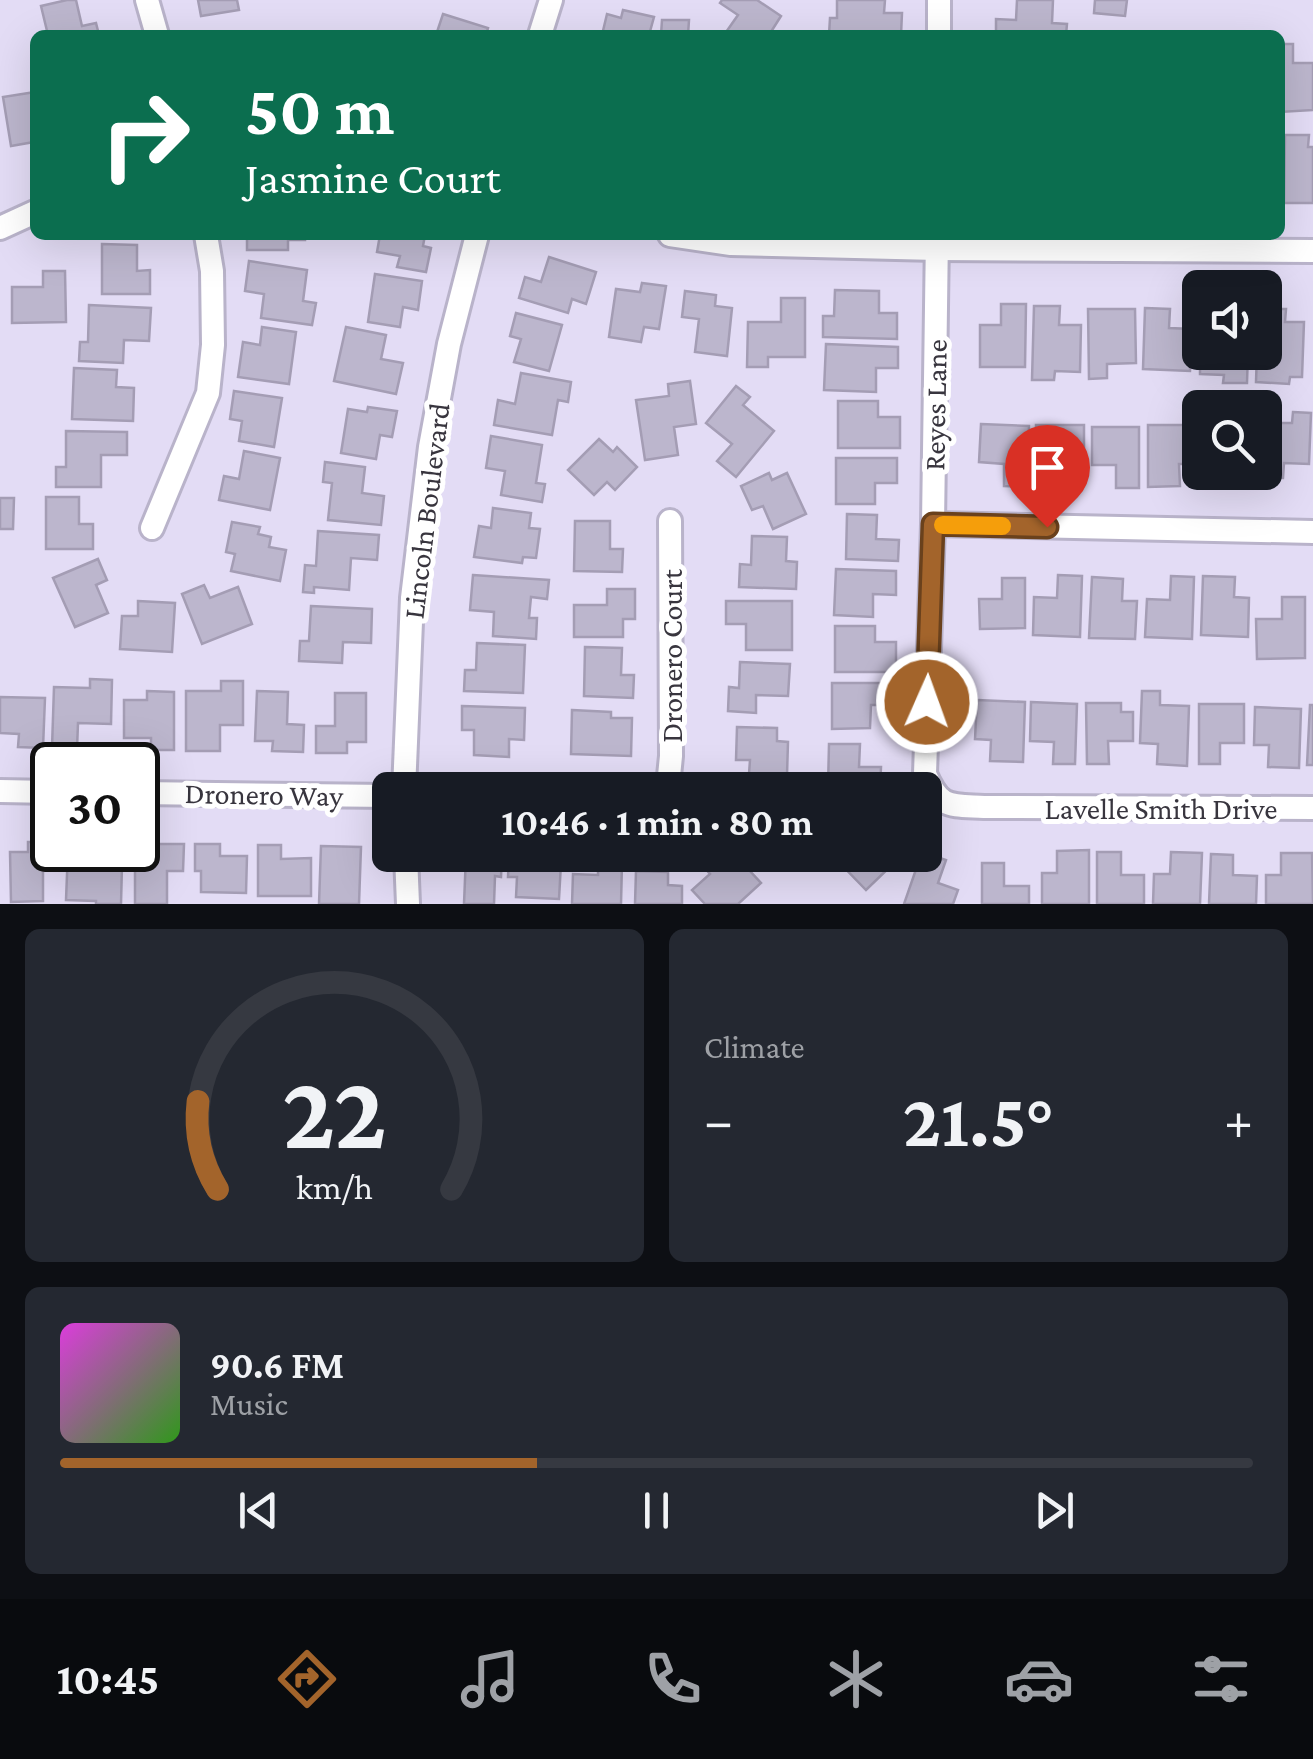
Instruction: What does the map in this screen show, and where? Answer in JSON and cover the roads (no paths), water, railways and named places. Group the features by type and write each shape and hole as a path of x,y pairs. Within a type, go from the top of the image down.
{"street":[{"path":"147,0 156,30"},
{"path":"542,30 552,0"},
{"path":"939,0 939,30"},
{"path":"0,228 30,214"},
{"path":"152,528 208,393 214,345 212,271 207,240"},
{"name":"Lincoln Boulevard","path":"405,772 412,598 430,448 449,344 475,240"},
{"path":"704,240 731,244 937,242 1313,251"},
{"name":"Reyes Lane","path":"937,242 924,774 934,795 949,804 1010,808"},
{"name":"Dronero Court","path":"669,772 670,521"},
{"path":"933,524 1313,532"},
{"path":"0,791 30,792"},
{"name":"Dronero Way","path":"160,793 372,796"},
{"name":"Lavelle Smith Drive","path":"1010,808 1313,808"},
{"path":"407,872 408,904"}]}
